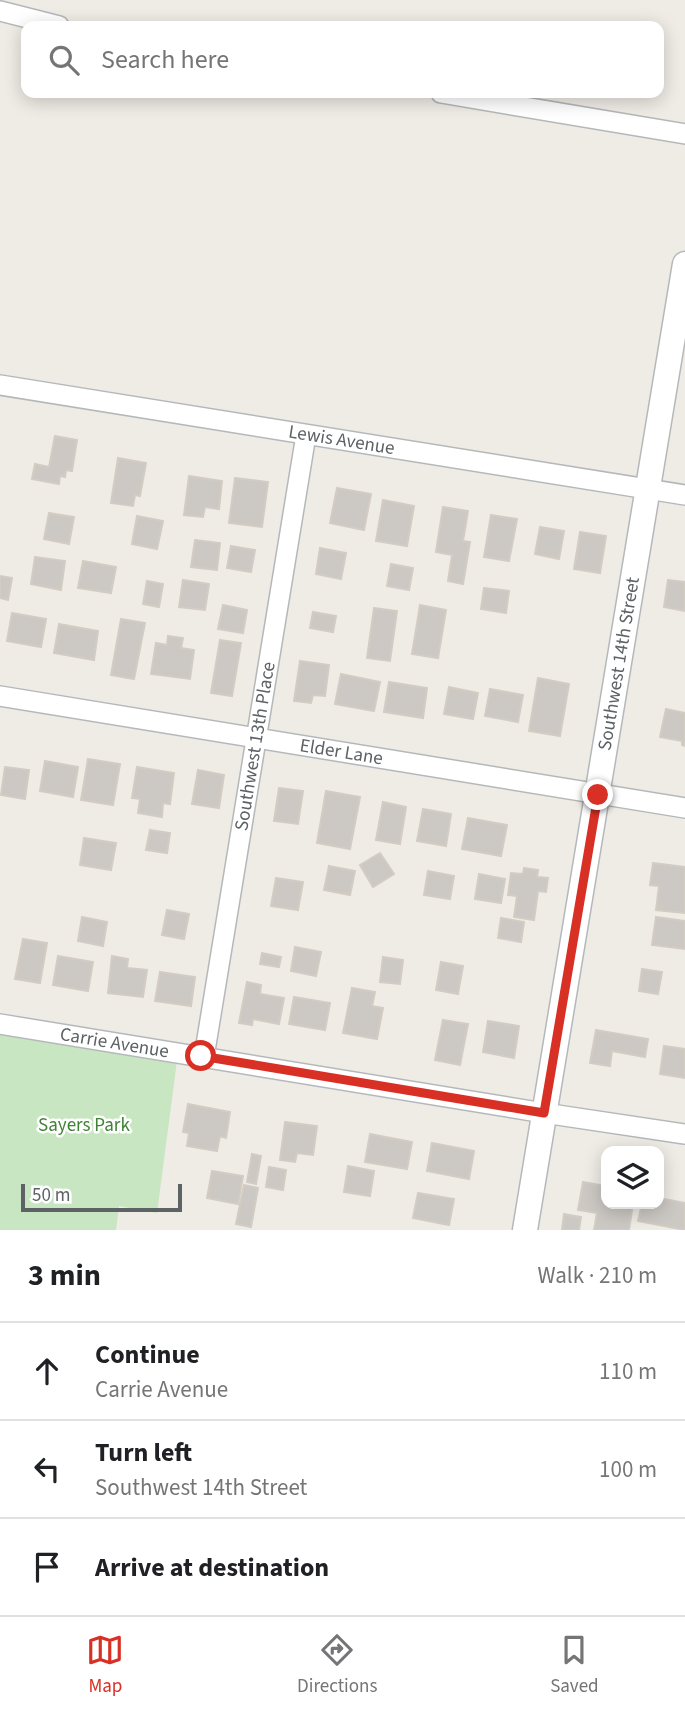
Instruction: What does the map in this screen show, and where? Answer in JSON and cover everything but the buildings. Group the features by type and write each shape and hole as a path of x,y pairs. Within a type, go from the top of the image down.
{"street":[{"path":"0,11 40,21"},
{"path":"471,98 685,134"},
{"name":"Southwest 14th Street","path":"525,1230 685,264"},
{"name":"Lewis Avenue","path":"0,385 685,495"},
{"name":"Southwest 13th Place","path":"204,1057 306,435"},
{"name":"Elder Lane","path":"0,696 685,808"},
{"name":"Carrie Avenue","path":"0,1024 685,1134"}],"green space":[{"name":"Sayers Park","path":"0,1024 178,1053 157,1213 119,1206 116,1230 0,1230"}],"route":[{"path":"201,1056 544,1113 598,795"}]}
